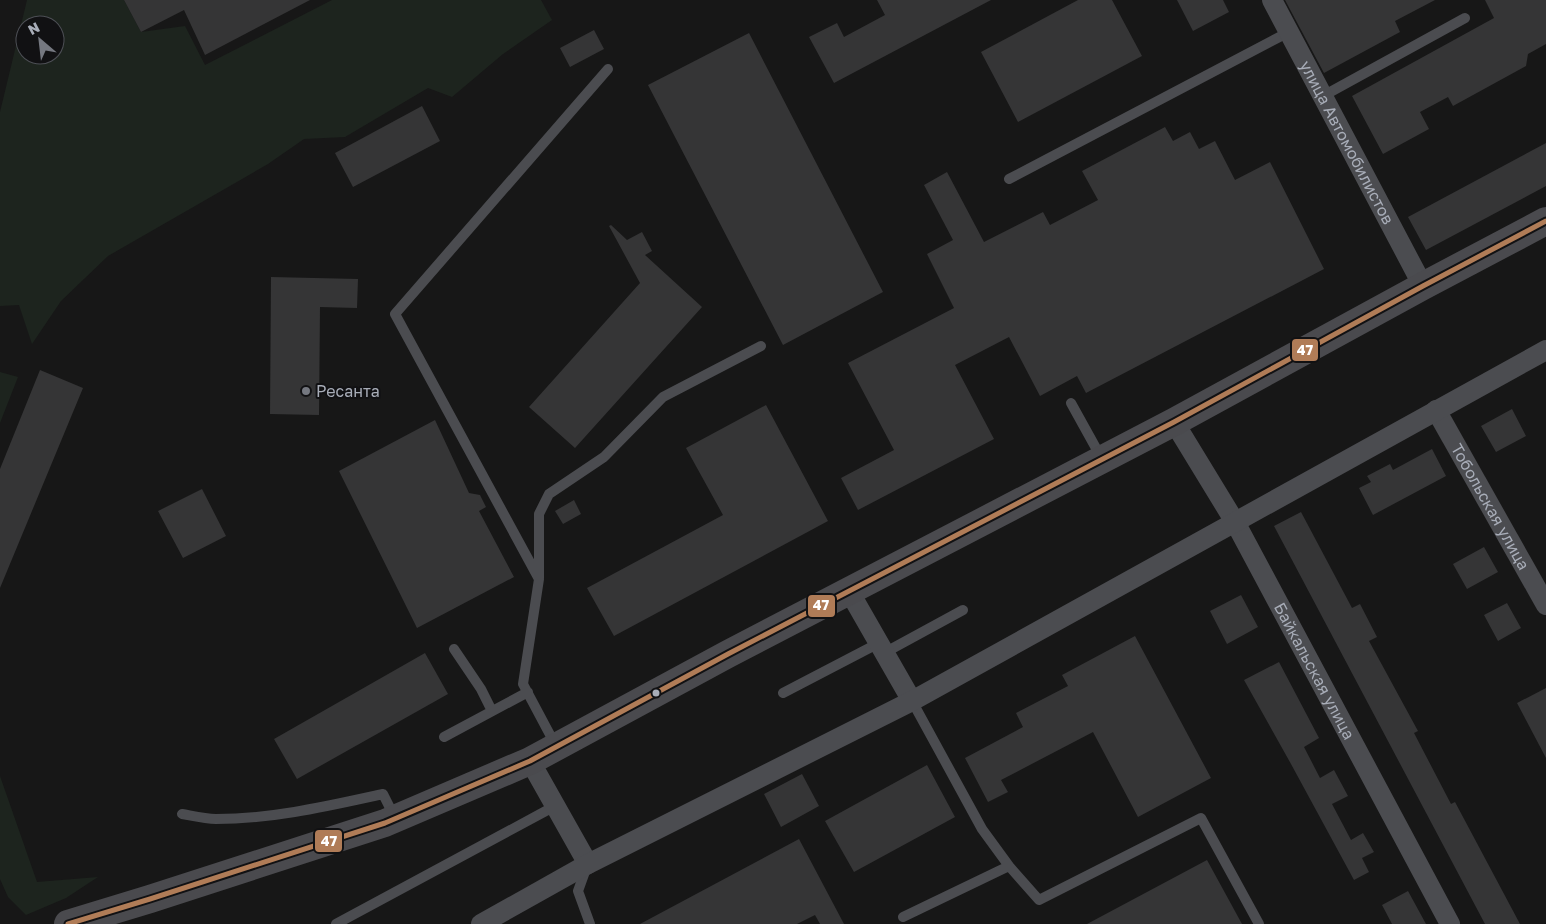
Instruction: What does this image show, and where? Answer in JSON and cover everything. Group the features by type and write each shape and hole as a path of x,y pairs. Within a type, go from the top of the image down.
{"main road":[{"path":"68,924 395,819 530,761 631,705 1174,422 1546,221"}],"street":[{"name":"улица Автомобилистов","path":"1272,0 1423,286"},
{"path":"482,924 588,864 912,701 1546,350"},
{"name":"Тобольская улица","path":"1436,410 1545,600"},
{"name":"Байкальская улица","path":"1174,422 1235,522 1450,924"},
{"path":"849,591 912,701"},
{"path":"530,761 588,864"}],"lane":[{"path":"1322,96 1465,18"},
{"path":"1009,180 1289,32"},
{"path":"539,579 395,314 608,69"},
{"path":"556,746 524,684 539,579 539,514 549,494 604,457 663,397 761,346"},
{"path":"1071,403 1102,459"},
{"path":"783,693 963,610"},
{"path":"454,650 481,689 492,711"},
{"path":"444,737 528,692"},
{"path":"912,701 982,829 1009,866 1039,900 1201,818 1259,924"},
{"path":"182,814 214,819 300,812 383,794 395,819"},
{"path":"336,924 555,806"},
{"path":"588,864 578,891 590,924"},
{"path":"903,917 1009,866"}],"shaded area":[{"path":"27,0 124,0 141,32 185,26 205,65 332,0 541,0 552,20 503,54 452,97 428,88 345,137 304,139 268,164 108,256 61,301 32,344 19,305 0,306 0,112 15,50 15,65 65,65 65,15 23,15"},
{"path":"0,372 18,377 0,423"},
{"path":"0,776 37,882 98,877 66,898 26,915 8,897 0,879"}],"building":[{"path":"124,0 310,0 205,55 184,10 141,32"},
{"path":"877,0 991,0 834,83 809,37 837,23 844,37 885,15"},
{"path":"1078,0 1112,0 1142,56 1018,122 981,52"},
{"path":"1177,0 1223,0 1229,12 1193,31"},
{"path":"1285,0 1435,0 1395,21 1400,32 1324,73"},
{"path":"1485,0 1546,0 1546,44 1528,54 1526,66 1453,106 1448,97 1420,112 1429,129 1383,154 1352,96 1494,18"},
{"path":"594,30 604,49 570,67 560,48"},
{"path":"749,33 883,292 783,345 648,85"},
{"path":"422,106 440,141 353,187 335,153"},
{"path":"1165,127 1173,141 1190,132 1199,149 1215,141 1235,180 1270,162 1324,269 1086,393 1077,376 1040,396 1009,337 955,365 994,439 858,510 841,478 894,450 848,363 954,308 927,254 953,240 924,185 947,172 984,242 1043,212 1050,225 1098,200 1082,171"},
{"path":"1546,143 1546,186 1426,250 1408,217"},
{"path":"611,225 627,240 642,232 652,251 645,255 702,307 575,448 529,407 640,283 609,226"},
{"path":"271,277 358,279 357,308 320,307 319,415 270,414"},
{"path":"40,370 83,388 0,588 0,469"},
{"path":"766,405 828,521 614,636 587,588 723,515 686,448"},
{"path":"1512,409 1526,436 1496,452 1481,426"},
{"path":"435,420 469,493 480,495 486,507 479,511 514,577 417,628 339,471"},
{"path":"1432,449 1446,476 1373,515 1359,488 1371,482 1367,476 1390,464 1393,470"},
{"path":"202,489 226,536 183,558 158,511"},
{"path":"574,500 581,514 563,524 555,511"},
{"path":"1301,512 1352,608 1360,604 1377,637 1369,641 1418,731 1414,733 1451,804 1455,802 1520,924 1485,924 1274,526"},
{"path":"1484,547 1498,572 1467,589 1453,564"},
{"path":"1241,595 1258,627 1227,644 1210,611"},
{"path":"1507,603 1521,628 1498,641 1484,615"},
{"path":"1135,636 1211,778 1138,817 1093,732 1001,780 1008,792 988,802 965,758 1023,727 1016,713 1068,686 1062,675"},
{"path":"425,653 448,694 297,779 274,739"},
{"path":"1279,662 1319,738 1304,747 1320,778 1334,770 1348,796 1332,804 1351,840 1363,833 1374,852 1362,858 1369,872 1354,880 1244,680"},
{"path":"1546,688 1546,758 1517,703"},
{"path":"927,765 955,817 854,872 825,821"},
{"path":"802,774 819,806 781,827 764,794"},
{"path":"799,839 844,924 820,924 815,915 797,924 640,924"},
{"path":"1207,860 1242,924 1087,924"},
{"path":"1408,891 1426,924 1392,924 1382,905"}],"transit line":[{"name":"47","path":"68,924 385,823 530,761 728,654 1174,422 1546,221"}],"place":[{"name":"Ресанта","path":"306,391"}]}
